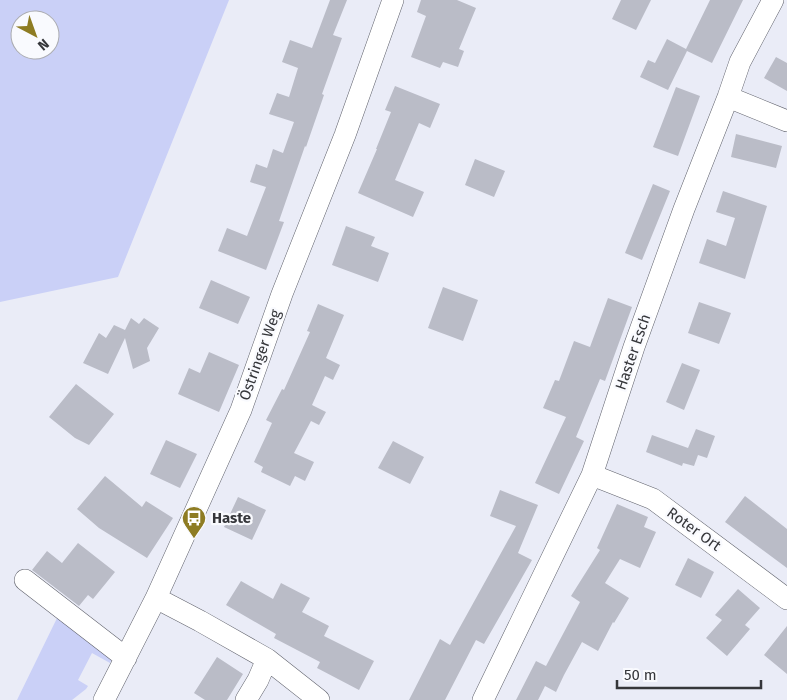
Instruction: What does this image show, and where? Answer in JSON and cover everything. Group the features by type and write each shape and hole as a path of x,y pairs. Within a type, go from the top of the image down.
{"street":[{"name":"Östringer Weg","path":"103,697 126,658 156,598 241,410 282,294 345,135 393,0"},
{"name":"Haster Esch","path":"483,700 592,475 634,347 740,62 773,0"},
{"path":"728,98 787,121"},
{"name":"Roter Ort","path":"592,475 653,499 787,599"},
{"path":"25,580 126,658"},
{"path":"156,598 267,659 319,700"},
{"path":"246,700 258,680 267,659"}],"shaded area":[{"path":"0,0 229,0 118,277 0,302"},
{"path":"59,614 113,656 110,663 92,653 78,680 88,686 72,700 17,700"}],"building":[{"path":"330,0 347,0 333,35 342,38 322,94 324,95 279,221 284,222 266,270 218,251 227,228 247,236 266,187 250,182 256,164 267,168 273,149 283,153 294,122 269,114 277,93 289,97 298,68 282,62 290,40 312,48"},
{"path":"421,0 457,0 476,8 459,49 464,51 458,67 443,62 440,68 411,57 426,16 417,12"},
{"path":"621,0 651,0 636,30 612,19"},
{"path":"710,0 743,0 712,63 687,51 668,90 640,77 648,60 655,63 667,39 686,49"},
{"path":"776,57 787,63 787,91 764,78"},
{"path":"395,86 440,104 430,128 419,123 395,180 424,192 413,217 358,193 391,112 385,110"},
{"path":"676,87 700,96 678,156 653,147"},
{"path":"736,134 782,146 776,168 731,157"},
{"path":"475,159 505,171 494,197 465,185"},
{"path":"653,184 670,191 642,260 625,253"},
{"path":"723,191 767,206 745,279 699,263 707,239 726,246 735,218 716,212"},
{"path":"346,226 375,237 371,246 389,253 378,282 332,265"},
{"path":"211,280 250,297 238,324 199,308"},
{"path":"443,287 478,300 463,341 428,328"},
{"path":"608,298 632,307 605,381 600,379 576,437 584,441 559,494 535,483 566,417 543,408 555,380 559,381 574,341 590,347"},
{"path":"699,302 731,313 719,344 688,333"},
{"path":"318,304 344,315 326,358 340,365 333,380 325,376 312,405 326,412 319,425 311,421 294,453 314,462 305,481 295,476 290,486 261,472 263,467 254,462 272,423 266,420 282,389 284,390 310,332 307,331"},
{"path":"131,318 139,324 144,318 159,328 147,348 150,361 133,369 125,338 108,374 83,363 99,333 106,338 114,325 125,330"},
{"path":"209,352 239,365 219,412 178,394 189,368 200,373"},
{"path":"682,363 700,370 684,410 666,402"},
{"path":"76,384 114,414 89,445 75,438 49,417"},
{"path":"696,429 715,436 707,458 698,455 694,466 683,463 682,466 646,452 652,435 688,448"},
{"path":"166,440 197,454 180,488 150,474"},
{"path":"393,441 424,457 410,484 378,468"},
{"path":"105,476 142,507 146,501 173,518 147,558 99,528 77,509"},
{"path":"500,490 538,505 518,553 532,560 484,644 476,640 445,700 409,700 440,639 450,645 516,526 490,516"},
{"path":"745,496 787,529 787,568 725,522"},
{"path":"238,497 266,510 252,540 224,527"},
{"path":"617,504 648,517 644,527 656,532 640,568 620,559 605,583 629,598 613,622 598,651 582,642 556,692 545,686 538,700 516,700 536,661 546,666 580,602 571,596 600,550 597,548"},
{"path":"78,543 115,572 93,599 88,595 79,606 32,570 47,551 62,563"},
{"path":"688,558 714,572 701,598 675,585"},
{"path":"241,581 273,599 281,583 310,598 302,612 329,626 324,636 374,661 359,690 317,668 320,662 274,638 276,634 226,605"},
{"path":"738,589 760,608 745,625 750,629 727,656 706,638 722,620 715,615"},
{"path":"787,626 787,674 764,655"},
{"path":"217,657 243,674 227,700 205,700 194,693"}],"place":[{"name":"Haste","path":"194,539"}]}
